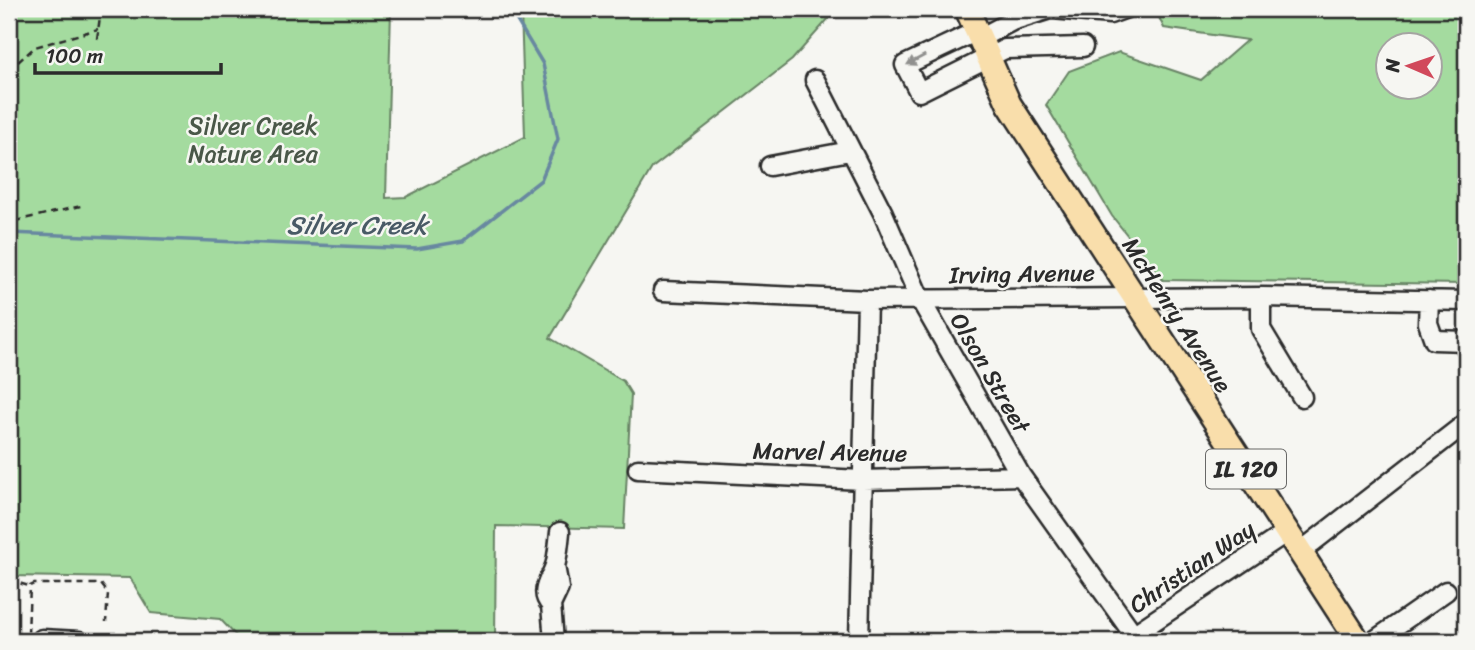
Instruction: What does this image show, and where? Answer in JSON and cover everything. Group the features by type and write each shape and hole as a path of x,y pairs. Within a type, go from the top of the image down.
{"main road":[{"name":"McHenry Avenue","path":"967,9 1009,104 1358,641"}],"street":[{"path":"982,42 1012,21 1051,9 1098,14 1110,14 1125,9"},
{"path":"982,42 1005,49 1083,47"},
{"name":"Olson Street","path":"815,80 883,213 920,299 1021,477 1129,638"},
{"path":"770,166 850,151"},
{"name":"Irving Avenue","path":"663,291 867,300 1261,297 1466,301"},
{"path":"1261,297 1261,329 1302,397"},
{"path":"859,641 867,300"},
{"path":"1429,300 1428,323 1434,340 1466,341 1466,348"},
{"path":"1300,552 1466,423"},
{"name":"Marvel Avenue","path":"638,469 862,480 1021,477"},
{"name":"Christian Way","path":"1129,638 1287,532"},
{"path":"554,641 551,605 547,601 545,587 555,566 560,533"},
{"path":"1374,641 1446,591"},
{"path":"35,640 79,641"}],"path":[{"path":"9,9 9,17"},
{"path":"97,39 101,9"},
{"path":"9,70 35,47 98,29"},
{"path":"9,82 9,147"},
{"path":"9,162 9,196 15,223 9,312"},
{"path":"15,223 81,206"},
{"path":"9,580 30,586 101,584 108,593 106,622"},
{"path":"30,586 35,640"}],"green space":[{"name":"Silver Creek Nature Area","path":"9,9 391,9 386,198 406,197 525,137 521,9 837,9 792,60 652,168 550,338 623,381 631,394 624,529 496,526 495,641 241,641 220,619 151,613 130,578 9,576"},
{"path":"1155,9 1466,9 1466,284 1163,280 1112,216 1046,105 1069,71 1119,52 1201,80 1247,40 1164,28"}],"waterway":[{"name":"Silver Creek","path":"9,233 417,249 463,241 541,180 558,139 543,64 510,9"}]}
